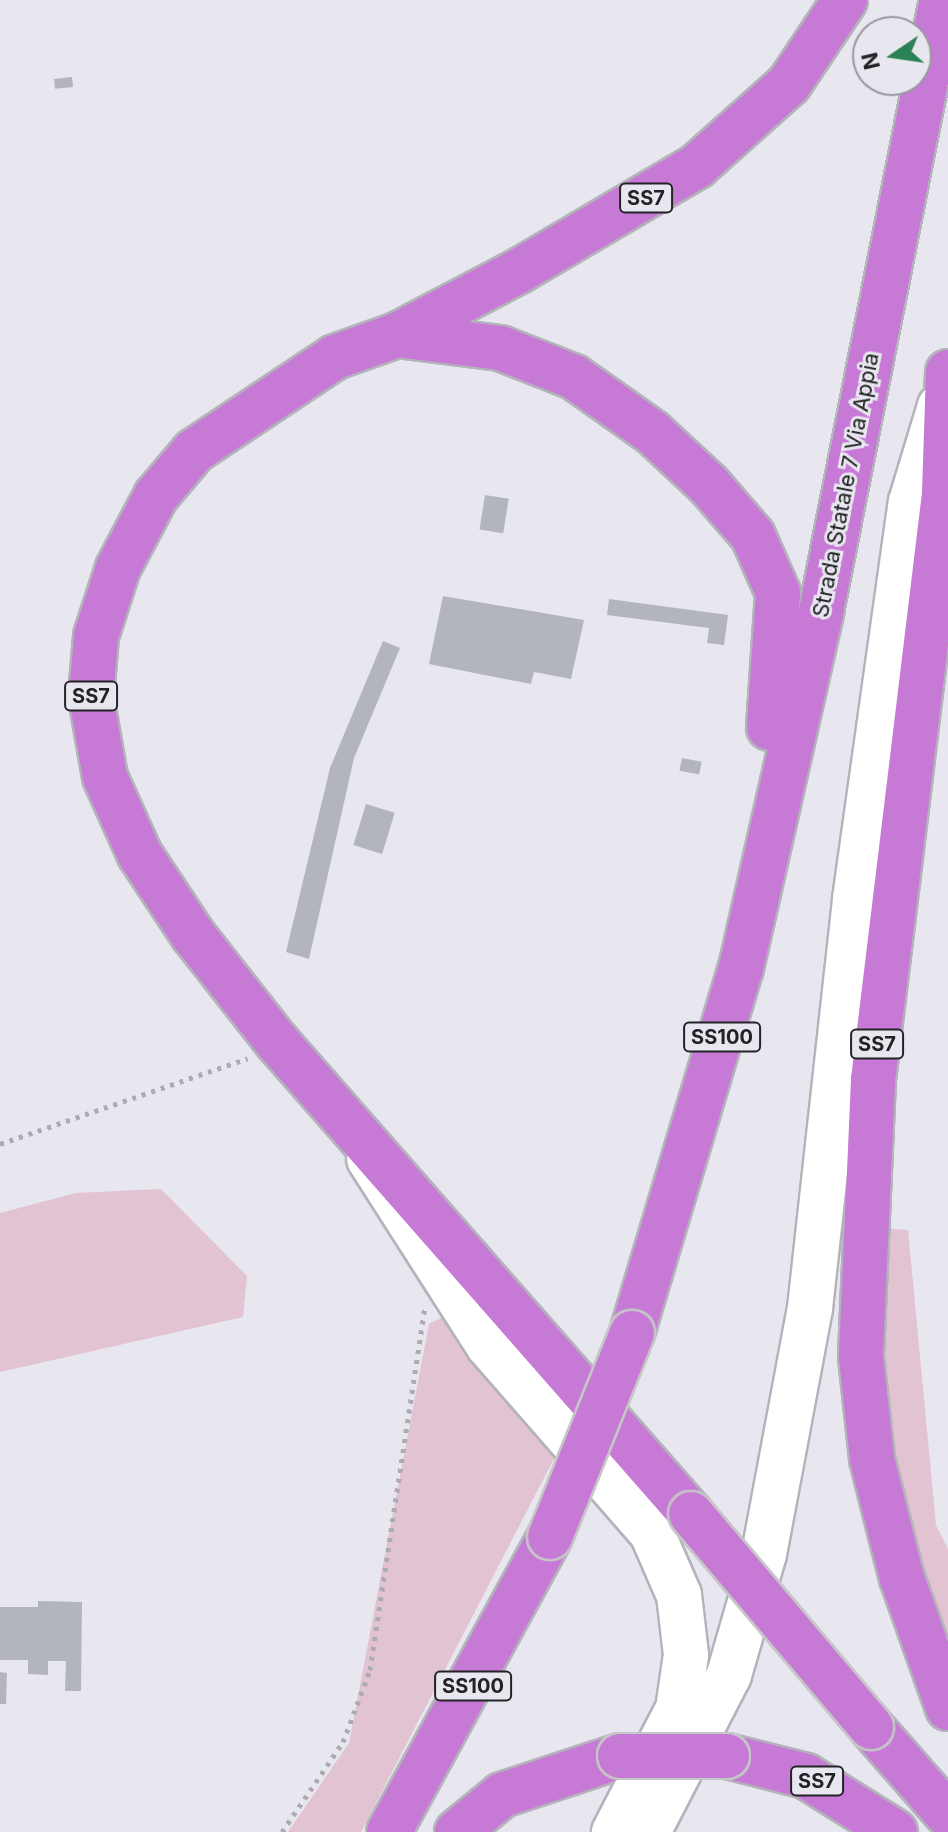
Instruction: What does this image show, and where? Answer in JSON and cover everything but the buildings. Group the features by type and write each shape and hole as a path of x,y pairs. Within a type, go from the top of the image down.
{"highway":[{"name":"SS7","path":"845,0 789,84 697,166 397,335 335,357 194,451 156,496 118,568 96,636 91,697 117,803 140,855 193,935 277,1042 691,1514 948,1815"},
{"name":"Strada Statale 7 Via Appia","path":"703,1106 741,968 821,612 942,0"},
{"name":"SS7","path":"397,335 500,348 574,377 652,432 709,485 753,536 778,593 777,687 703,1106"},
{"name":"SS7","path":"947,379 944,494 873,1080 861,1357 872,1459 894,1548 948,1708"},
{"name":"SS100","path":"389,1832 550,1537 632,1333 703,1106"},
{"name":"SS7","path":"457,1832 502,1795 620,1756 727,1756 806,1776 895,1832"}],"street":[{"path":"648,1832 729,1675 764,1554 810,1308 855,899 911,502 947,379"},
{"path":"350,1122 443,1280 507,1369 652,1533 679,1595 686,1655 678,1709 614,1832"}],"path":[{"path":"0,1144 229,1069 277,1042"},
{"path":"282,1832 343,1742 370,1670 415,1394 419,1318 443,1280"}],"shaded area":[{"path":"161,1189 247,1276 243,1317 0,1372 0,1213 76,1193"},
{"path":"863,1227 908,1230 936,1525 948,1549 948,1679 881,1471"},
{"path":"455,1311 561,1445 361,1832 288,1832 349,1743 429,1324"}]}
